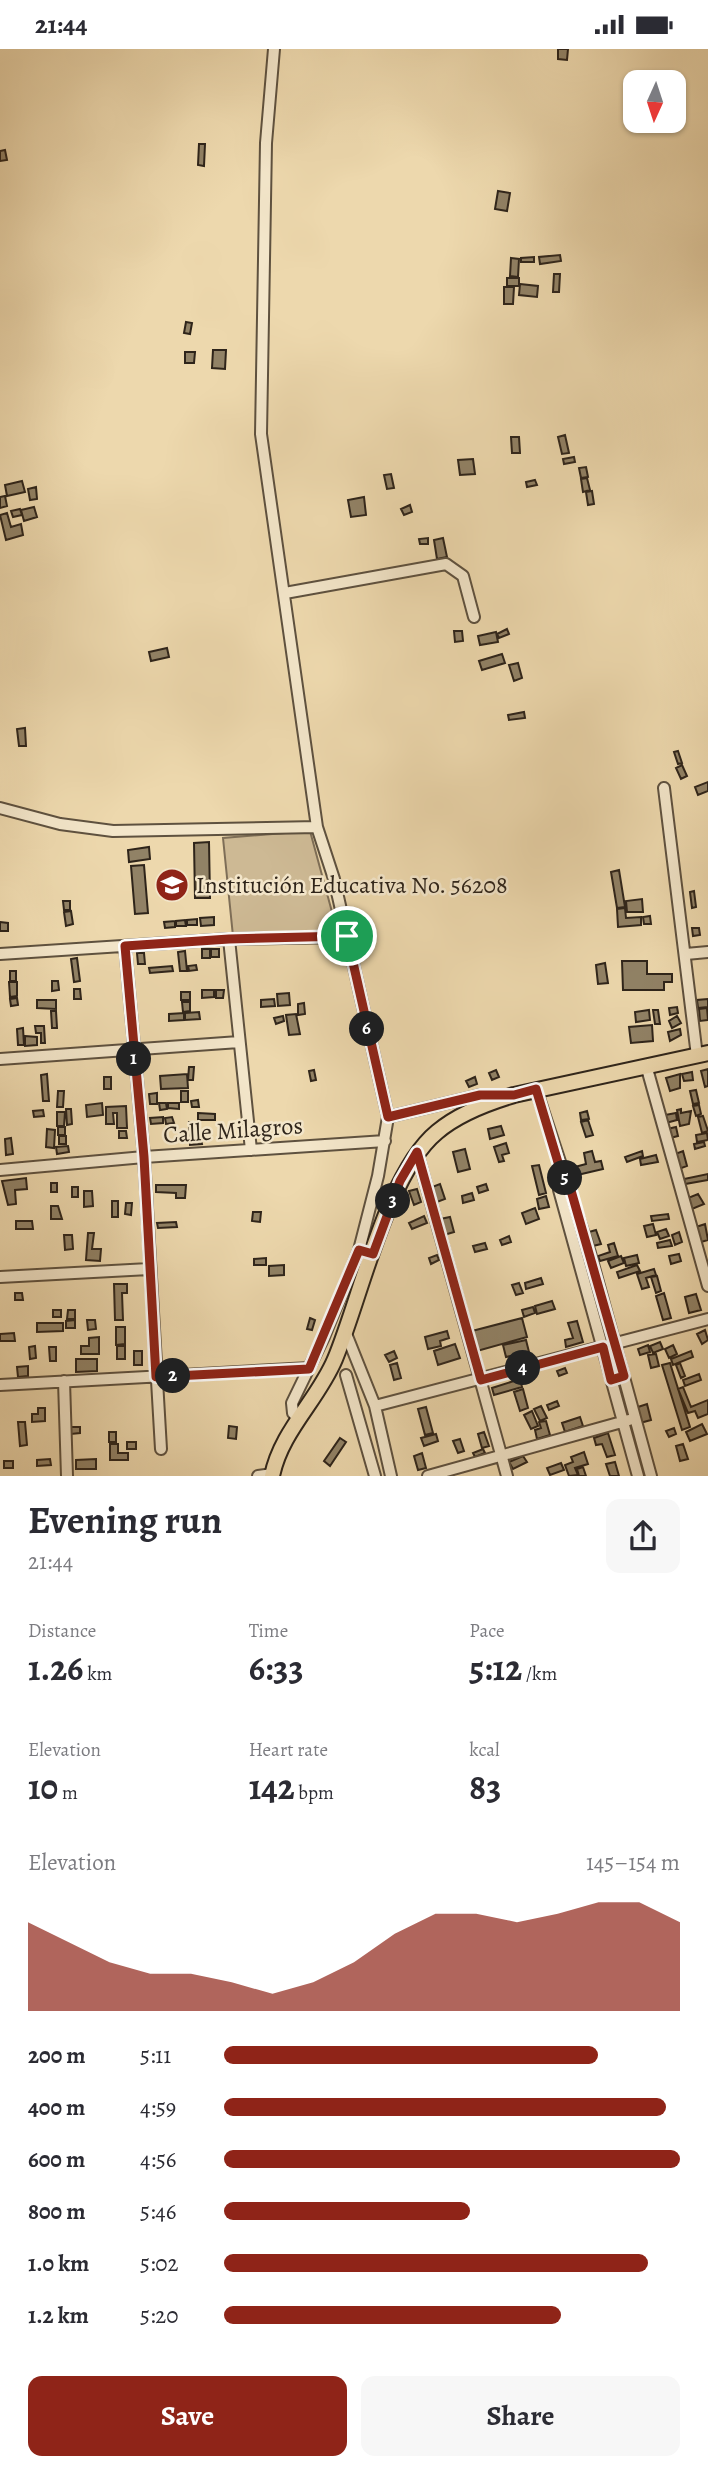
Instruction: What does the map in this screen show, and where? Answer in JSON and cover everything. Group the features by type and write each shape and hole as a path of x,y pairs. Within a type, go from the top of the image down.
{"main road":[{"path":"268,1475 282,1444 334,1362 366,1252 417,1152 451,1123 488,1103 536,1089 702,1055"}],"street":[{"path":"274,49 266,143 261,434 317,827 347,936 388,1117 366,1252 292,1403 293,1413 298,1418"},
{"path":"285,593 446,564 463,576 474,617"},
{"path":"664,789 702,1055"},
{"path":"0,809 61,824 113,831 317,827"},
{"path":"0,954 229,939 347,936"},
{"path":"229,939 251,1150"},
{"path":"125,946 144,1157 160,1449"},
{"path":"686,954 708,952"},
{"path":"0,1059 239,1042"},
{"path":"646,1065 708,1286"},
{"path":"536,1089 560,1169 570,1187 590,1253 651,1476"},
{"path":"388,1117 480,1095 514,1095"},
{"name":"Calle Milagros","path":"0,1170 144,1157 385,1141"},
{"path":"417,1152 506,1476"},
{"path":"560,1169 559,1190 638,1476"},
{"path":"579,1257 590,1253"},
{"path":"0,1277 149,1269"},
{"path":"375,1406 708,1319"},
{"path":"345,1331 375,1406 391,1476"},
{"path":"0,1385 309,1369"},
{"path":"346,1375 375,1476"},
{"path":"611,1380 624,1376"},
{"path":"64,1381 67,1476"},
{"path":"428,1476 635,1419"}],"shaded area":[{"path":"310,831 338,934 233,936 223,838"}],"building":[{"path":"558,49 568,49 567,60 558,59"},
{"path":"199,144 205,144 204,166 198,165"},
{"path":"5,150 7,160 0,161 0,151"},
{"path":"498,191 510,193 507,211 495,209"},
{"path":"560,255 561,261 540,264 539,257"},
{"path":"534,257 534,262 521,262 521,258"},
{"path":"511,258 519,259 518,277 510,276"},
{"path":"554,274 560,274 559,292 553,292"},
{"path":"507,278 519,278 519,286 507,286"},
{"path":"520,284 538,286 537,297 519,295"},
{"path":"504,287 514,287 513,304 504,304"},
{"path":"186,322 192,323 190,334 184,333"},
{"path":"213,350 226,350 225,369 212,368"},
{"path":"185,352 195,352 194,363 185,363"},
{"path":"565,435 569,453 562,454 558,437"},
{"path":"511,437 519,437 520,453 512,453"},
{"path":"574,457 575,462 564,464 563,459"},
{"path":"473,459 475,474 460,475 458,460"},
{"path":"586,467 588,477 581,478 579,468"},
{"path":"391,474 394,488 387,489 384,475"},
{"path":"587,478 590,490 583,492 581,479"},
{"path":"535,480 537,485 527,487 526,482"},
{"path":"22,481 25,492 7,496 5,485"},
{"path":"36,487 37,499 30,500 28,489"},
{"path":"592,491 594,504 588,505 586,492"},
{"path":"5,496 7,506 0,508 0,497"},
{"path":"364,497 366,515 351,517 348,500"},
{"path":"410,505 412,512 404,515 401,509"},
{"path":"34,507 37,517 24,521 21,510"},
{"path":"20,509 22,515 13,517 11,511"},
{"path":"7,513 11,527 21,524 23,535 6,540 0,515"},
{"path":"428,538 428,544 420,544 419,539"},
{"path":"443,538 447,557 437,559 434,540"},
{"path":"507,629 509,634 499,638 497,634"},
{"path":"454,631 462,631 463,641 455,642"},
{"path":"496,632 498,642 480,645 478,636"},
{"path":"167,648 169,657 151,661 149,652"},
{"path":"502,654 505,663 482,670 479,661"},
{"path":"518,663 522,678 514,681 509,665"},
{"path":"524,712 525,718 509,720 508,715"},
{"path":"25,728 26,746 19,746 17,729"},
{"path":"678,751 682,763 678,764 674,752"},
{"path":"682,765 687,776 681,779 676,768"},
{"path":"708,782 708,791 698,795 695,787"},
{"path":"209,842 210,898 195,898 194,843"},
{"path":"149,847 150,859 129,862 128,850"},
{"path":"144,865 148,913 135,914 131,866"},
{"path":"619,870 625,907 617,908 611,872"},
{"path":"694,891 696,907 692,908 690,892"},
{"path":"642,899 643,912 627,912 626,901"},
{"path":"63,901 70,901 70,910 64,910"},
{"path":"625,908 626,918 641,917 641,925 618,927 617,909"},
{"path":"71,911 73,924 66,926 64,912"},
{"path":"650,916 651,924 644,924 643,917"},
{"path":"214,917 214,925 201,926 200,918"},
{"path":"197,919 197,925 187,925 187,920"},
{"path":"185,920 186,926 176,926 176,921"},
{"path":"175,921 175,927 165,928 164,922"},
{"path":"0,922 8,923 8,931 0,931"},
{"path":"692,928 699,928 700,935 693,936"},
{"path":"202,949 210,949 210,958 202,958"},
{"path":"211,949 219,949 219,957 211,957"},
{"path":"185,951 187,971 180,971 178,952"},
{"path":"137,953 144,953 145,964 138,964"},
{"path":"77,958 80,981 74,982 71,959"},
{"path":"622,961 647,961 647,974 672,974 672,982 664,982 664,990 623,990"},
{"path":"605,963 608,983 598,984 596,965"},
{"path":"196,965 197,970 189,971 188,966"},
{"path":"172,966 173,971 150,973 149,968"},
{"path":"10,971 16,971 16,981 10,981"},
{"path":"52,981 58,981 59,990 52,991"},
{"path":"9,982 17,982 17,996 10,997"},
{"path":"74,989 80,989 81,999 74,999"},
{"path":"202,990 214,990 214,997 202,998"},
{"path":"216,990 224,990 223,998 216,998"},
{"path":"181,992 190,992 190,1000 181,1000"},
{"path":"289,993 290,1005 278,1006 277,994"},
{"path":"17,998 18,1005 11,1006 10,999"},
{"path":"274,999 275,1006 261,1007 261,1000"},
{"path":"708,999 708,1007 698,1008 697,1000"},
{"path":"37,1000 56,1000 56,1009 37,1008"},
{"path":"182,1002 190,1002 190,1011 183,1012"},
{"path":"304,1003 305,1014 298,1015 298,1004"},
{"path":"677,1007 678,1013 670,1015 669,1008"},
{"path":"707,1008 708,1020 700,1021 699,1009"},
{"path":"649,1010 650,1020 636,1022 635,1012"},
{"path":"653,1010 658,1010 660,1024 655,1024"},
{"path":"51,1011 56,1011 57,1028 52,1028"},
{"path":"199,1012 200,1019 185,1020 185,1013"},
{"path":"184,1013 184,1020 169,1021 169,1014"},
{"path":"296,1014 300,1034 289,1035 286,1015"},
{"path":"283,1016 284,1021 276,1024 274,1018"},
{"path":"677,1016 681,1023 672,1028 669,1021"},
{"path":"652,1025 653,1041 631,1043 629,1027"},
{"path":"35,1026 44,1026 45,1043 41,1043 41,1033 36,1033"},
{"path":"23,1028 24,1045 18,1045 17,1029"},
{"path":"680,1029 681,1035 670,1041 668,1032"},
{"path":"25,1036 37,1037 37,1045 25,1046"},
{"path":"189,1067 194,1067 193,1080 188,1080"},
{"path":"708,1069 708,1086 705,1087 701,1071"},
{"path":"314,1070 316,1080 311,1081 309,1071"},
{"path":"496,1070 499,1077 492,1080 489,1073"},
{"path":"692,1072 693,1080 684,1081 682,1074"},
{"path":"47,1074 49,1101 43,1101 41,1075"},
{"path":"187,1074 188,1088 161,1089 160,1076"},
{"path":"680,1074 680,1088 670,1091 666,1078"},
{"path":"104,1077 111,1077 111,1089 104,1089"},
{"path":"475,1077 477,1084 469,1087 466,1081"},
{"path":"696,1090 699,1103 693,1104 690,1091"},
{"path":"58,1091 64,1091 63,1107 57,1107"},
{"path":"181,1091 188,1091 188,1102 181,1102"},
{"path":"157,1093 157,1104 150,1104 149,1094"},
{"path":"198,1100 199,1107 192,1107 191,1101"},
{"path":"102,1103 103,1115 87,1117 86,1105"},
{"path":"159,1103 166,1103 167,1109 160,1110"},
{"path":"168,1103 179,1103 179,1109 168,1108"},
{"path":"699,1105 701,1114 696,1116 693,1106"},
{"path":"126,1106 127,1128 117,1128 117,1113 113,1113 114,1124 106,1124 106,1107"},
{"path":"66,1109 71,1109 72,1124 67,1125"},
{"path":"681,1109 681,1113 691,1111 689,1124 680,1126 677,1110"},
{"path":"43,1110 44,1116 34,1117 33,1111"},
{"path":"587,1111 589,1119 581,1120 580,1113"},
{"path":"57,1112 65,1112 64,1126 57,1126"},
{"path":"198,1113 215,1114 215,1120 198,1120"},
{"path":"676,1113 677,1120 666,1123 665,1115"},
{"path":"703,1116 708,1131 702,1133 698,1117"},
{"path":"163,1117 163,1123 151,1124 150,1118"},
{"path":"172,1117 174,1123 166,1124 165,1118"},
{"path":"588,1120 593,1135 586,1137 581,1122"},
{"path":"189,1122 197,1122 202,1144 190,1145"},
{"path":"501,1126 504,1135 490,1139 488,1129"},
{"path":"58,1127 65,1127 65,1135 58,1135"},
{"path":"676,1127 678,1136 670,1138 667,1129"},
{"path":"47,1129 55,1130 54,1148 46,1147"},
{"path":"119,1131 126,1131 127,1138 119,1138"},
{"path":"707,1133 708,1140 697,1142 696,1135"},
{"path":"59,1136 66,1136 66,1144 59,1144"},
{"path":"11,1138 13,1154 6,1155 5,1139"},
{"path":"704,1142 705,1146 695,1149 694,1144"},
{"path":"506,1143 509,1153 502,1155 504,1161 499,1162 494,1147"},
{"path":"68,1146 69,1152 57,1154 56,1147"},
{"path":"465,1149 470,1169 458,1172 453,1152"},
{"path":"592,1151 595,1162 601,1161 603,1169 573,1176 571,1168 586,1164 584,1153"},
{"path":"642,1151 643,1156 627,1162 625,1157"},
{"path":"683,1151 687,1166 679,1169 675,1154"},
{"path":"656,1155 658,1162 641,1165 640,1159"},
{"path":"539,1165 546,1193 539,1195 532,1166"},
{"path":"708,1174 708,1180 685,1184 684,1179"},
{"path":"26,1178 27,1189 15,1190 16,1204 8,1205 2,1181"},
{"path":"51,1183 57,1183 57,1192 51,1192"},
{"path":"440,1184 445,1199 437,1202 432,1187"},
{"path":"486,1184 488,1190 479,1193 477,1187"},
{"path":"156,1185 186,1185 185,1198 176,1198 176,1193 156,1192"},
{"path":"72,1187 78,1187 78,1197 72,1197"},
{"path":"417,1189 421,1202 414,1205 409,1191"},
{"path":"84,1191 92,1191 93,1206 84,1207"},
{"path":"472,1193 474,1200 463,1203 462,1196"},
{"path":"698,1194 704,1204 692,1209 688,1198"},
{"path":"546,1196 549,1207 539,1209 537,1199"},
{"path":"112,1201 118,1201 118,1217 112,1217"},
{"path":"126,1203 132,1203 131,1215 125,1214"},
{"path":"51,1206 58,1206 62,1219 51,1219"},
{"path":"535,1208 539,1219 526,1224 522,1213"},
{"path":"253,1212 261,1212 260,1222 252,1221"},
{"path":"668,1214 669,1219 652,1221 651,1216"},
{"path":"424,1216 427,1223 412,1229 409,1223"},
{"path":"450,1217 454,1232 444,1235 440,1219"},
{"path":"16,1221 32,1221 33,1229 16,1229"},
{"path":"176,1222 177,1227 158,1228 157,1223"},
{"path":"653,1224 656,1235 647,1237 644,1226"},
{"path":"705,1224 708,1240 701,1242 696,1227"},
{"path":"666,1229 669,1236 660,1239 657,1232"},
{"path":"596,1230 601,1244 593,1246 589,1232"},
{"path":"679,1232 682,1242 675,1245 672,1235"},
{"path":"88,1233 94,1233 92,1249 101,1249 100,1261 86,1260"},
{"path":"64,1235 72,1235 73,1249 65,1250"},
{"path":"509,1236 511,1242 502,1245 500,1240"},
{"path":"670,1240 672,1246 658,1248 657,1243"},
{"path":"485,1243 487,1249 475,1252 473,1246"},
{"path":"614,1243 618,1256 600,1261 598,1256 610,1252 608,1245"},
{"path":"679,1254 681,1261 671,1264 669,1256"},
{"path":"437,1255 439,1260 431,1264 429,1258"},
{"path":"637,1255 639,1263 626,1266 624,1258"},
{"path":"621,1256 624,1263 611,1268 608,1261"},
{"path":"266,1258 266,1265 254,1265 254,1259"},
{"path":"284,1265 284,1275 269,1276 269,1266"},
{"path":"637,1265 640,1271 619,1278 617,1272"},
{"path":"654,1269 656,1275 646,1278 649,1287 642,1289 637,1274"},
{"path":"657,1276 661,1291 656,1293 651,1277"},
{"path":"541,1278 543,1284 526,1289 525,1283"},
{"path":"519,1283 523,1293 516,1295 512,1285"},
{"path":"114,1284 127,1284 127,1293 122,1293 123,1320 115,1320"},
{"path":"15,1293 22,1293 23,1300 15,1300"},
{"path":"664,1293 671,1318 663,1320 656,1296"},
{"path":"696,1294 701,1310 689,1313 685,1297"},
{"path":"552,1301 555,1309 537,1314 535,1306"},
{"path":"533,1307 535,1313 524,1317 522,1310"},
{"path":"53,1310 61,1310 61,1317 53,1317"},
{"path":"68,1310 75,1310 75,1319 67,1319"},
{"path":"310,1318 315,1320 312,1330 307,1329"},
{"path":"522,1318 527,1337 477,1351 472,1331"},
{"path":"75,1320 75,1328 66,1328 66,1321"},
{"path":"87,1320 95,1320 96,1329 88,1330"},
{"path":"577,1321 583,1342 566,1347 565,1340 573,1338 568,1323"},
{"path":"37,1323 63,1323 63,1331 37,1332"},
{"path":"116,1327 125,1327 125,1344 116,1345"},
{"path":"705,1330 708,1340 702,1344 697,1334"},
{"path":"447,1331 449,1338 440,1341 441,1346 428,1349 425,1337"},
{"path":"14,1333 15,1341 0,1341 0,1334"},
{"path":"99,1337 99,1354 81,1354 81,1346 89,1346 89,1338"},
{"path":"526,1340 529,1352 506,1357 503,1345"},
{"path":"660,1342 663,1349 653,1353 650,1346"},
{"path":"455,1344 460,1358 438,1365 434,1351"},
{"path":"648,1345 650,1352 640,1355 638,1349"},
{"path":"673,1345 677,1354 669,1358 665,1349"},
{"path":"35,1346 36,1358 30,1359 29,1347"},
{"path":"117,1346 125,1346 125,1359 117,1359"},
{"path":"49,1347 56,1347 56,1361 50,1361"},
{"path":"134,1351 142,1351 142,1365 134,1365"},
{"path":"394,1351 397,1358 389,1362 385,1355"},
{"path":"691,1351 693,1357 673,1365 671,1359"},
{"path":"656,1354 659,1366 651,1368 648,1355"},
{"path":"76,1359 97,1359 97,1371 76,1372"},
{"path":"397,1363 401,1378 394,1380 390,1365"},
{"path":"670,1363 690,1427 682,1430 662,1365"},
{"path":"680,1363 685,1376 681,1378 676,1365"},
{"path":"28,1366 28,1376 18,1377 17,1367"},
{"path":"565,1368 567,1373 559,1376 557,1371"},
{"path":"699,1374 701,1380 685,1386 683,1380"},
{"path":"520,1379 522,1387 494,1395 492,1388"},
{"path":"683,1387 691,1407 708,1400 708,1414 698,1418 695,1411 688,1413 678,1389"},
{"path":"523,1389 528,1408 520,1411 514,1392"},
{"path":"557,1401 559,1406 549,1410 547,1405"},
{"path":"647,1404 651,1420 640,1423 635,1408"},
{"path":"541,1406 547,1418 540,1421 534,1409"},
{"path":"426,1407 433,1433 425,1435 418,1409"},
{"path":"38,1408 45,1408 45,1421 32,1422 32,1414 38,1414"},
{"path":"532,1411 538,1426 531,1429 524,1415"},
{"path":"580,1417 583,1426 565,1432 562,1423"},
{"path":"546,1421 550,1435 537,1439 535,1430 541,1428 539,1422"},
{"path":"18,1422 25,1422 27,1445 20,1446"},
{"path":"702,1424 707,1434 690,1441 686,1432"},
{"path":"229,1426 237,1427 236,1439 228,1438"},
{"path":"70,1427 80,1427 80,1433 71,1434"},
{"path":"674,1428 676,1434 669,1437 666,1431"},
{"path":"109,1432 116,1432 116,1442 109,1442"},
{"path":"484,1432 489,1446 482,1448 478,1434"},
{"path":"608,1433 615,1455 607,1457 602,1444 596,1445 594,1438"},
{"path":"436,1434 438,1441 424,1446 421,1438"},
{"path":"340,1438 346,1442 330,1466 324,1461"},
{"path":"460,1439 464,1451 458,1453 453,1441"},
{"path":"127,1442 136,1442 136,1449 127,1449"},
{"path":"110,1444 118,1444 118,1453 128,1453 128,1460 110,1460"},
{"path":"683,1444 688,1459 680,1461 676,1446"},
{"path":"483,1449 485,1453 475,1457 473,1453"},
{"path":"584,1452 588,1464 575,1468 578,1475 569,1476 565,1465 573,1462 571,1457"},
{"path":"422,1453 426,1468 418,1470 414,1456"},
{"path":"523,1456 527,1462 513,1469 509,1462"},
{"path":"50,1459 51,1465 37,1466 37,1460"},
{"path":"96,1459 96,1469 76,1469 76,1460"},
{"path":"4,1461 13,1461 13,1468 4,1468"},
{"path":"615,1462 619,1476 610,1476 606,1464"},
{"path":"561,1463 564,1470 550,1475 547,1468"},
{"path":"583,1467 586,1476 579,1476 577,1469"}],"place":[{"name":"Institución Educativa No. 56208","path":"172,885"}],"route":[{"path":"347,936 388,1117 480,1095 514,1095 536,1089 560,1169 570,1187 624,1376 611,1380 603,1347 481,1380 417,1152 400,1181 373,1254 359,1250 309,1369 156,1377 144,1157 125,946 229,939 347,936"}]}
